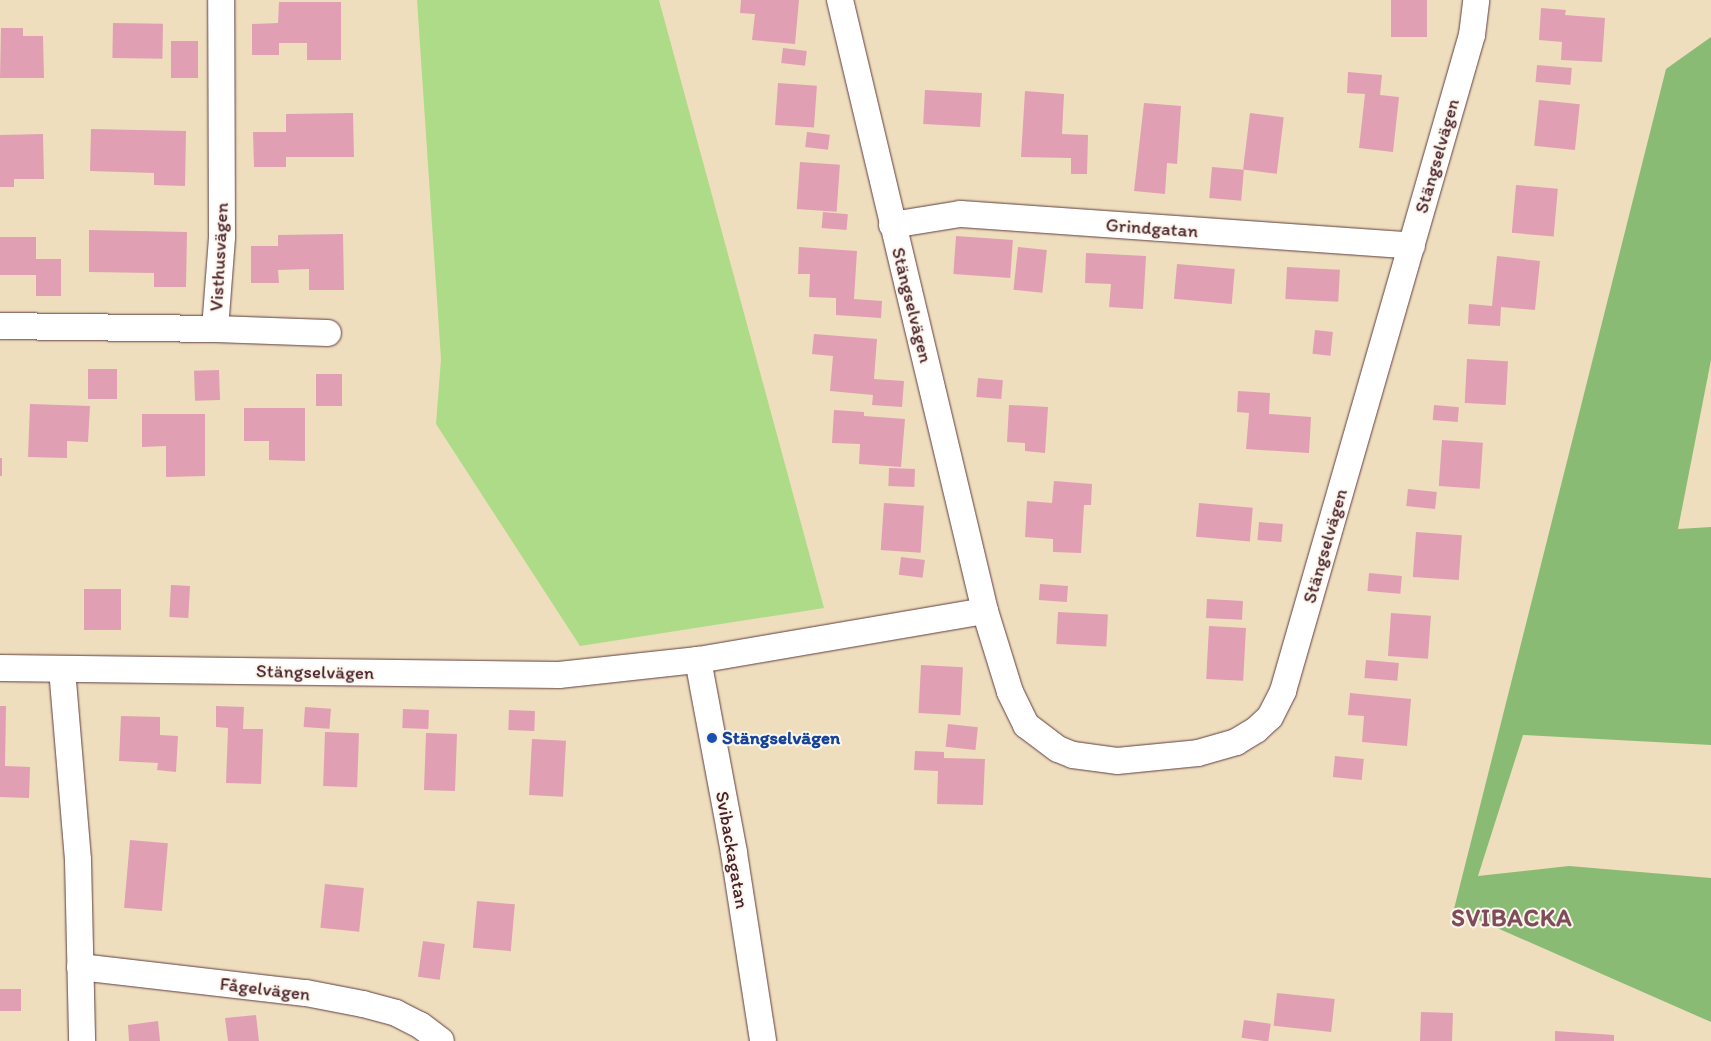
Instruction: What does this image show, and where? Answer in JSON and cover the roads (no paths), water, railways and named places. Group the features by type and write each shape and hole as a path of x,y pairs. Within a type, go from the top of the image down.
{"street":[{"name":"Visthusvägen","path":"0,326 215,329 222,237 221,0"},
{"name":"Stängselvägen","path":"840,0 985,611 1016,708 1026,725 1058,749 1073,756 1117,761 1143,760 1220,748 1256,730 1270,717 1283,691 1472,36 1476,0"},
{"name":"Grindgatan","path":"892,225 960,214 1412,246"},
{"path":"215,329 328,333"},
{"name":"Stängselvägen","path":"0,668 559,675 698,660 985,611"},
{"name":"Svibackagatan","path":"698,660 734,853 763,1041"},
{"path":"62,670 78,860 82,1041"},
{"name":"Fågelvägen","path":"80,966 306,993 363,1004 396,1013 420,1025 441,1041"}],"place":[{"name":"Stängselvägen","path":"712,738"}],"district":[{"name":"SVIBACKA","path":"1512,918"}]}
